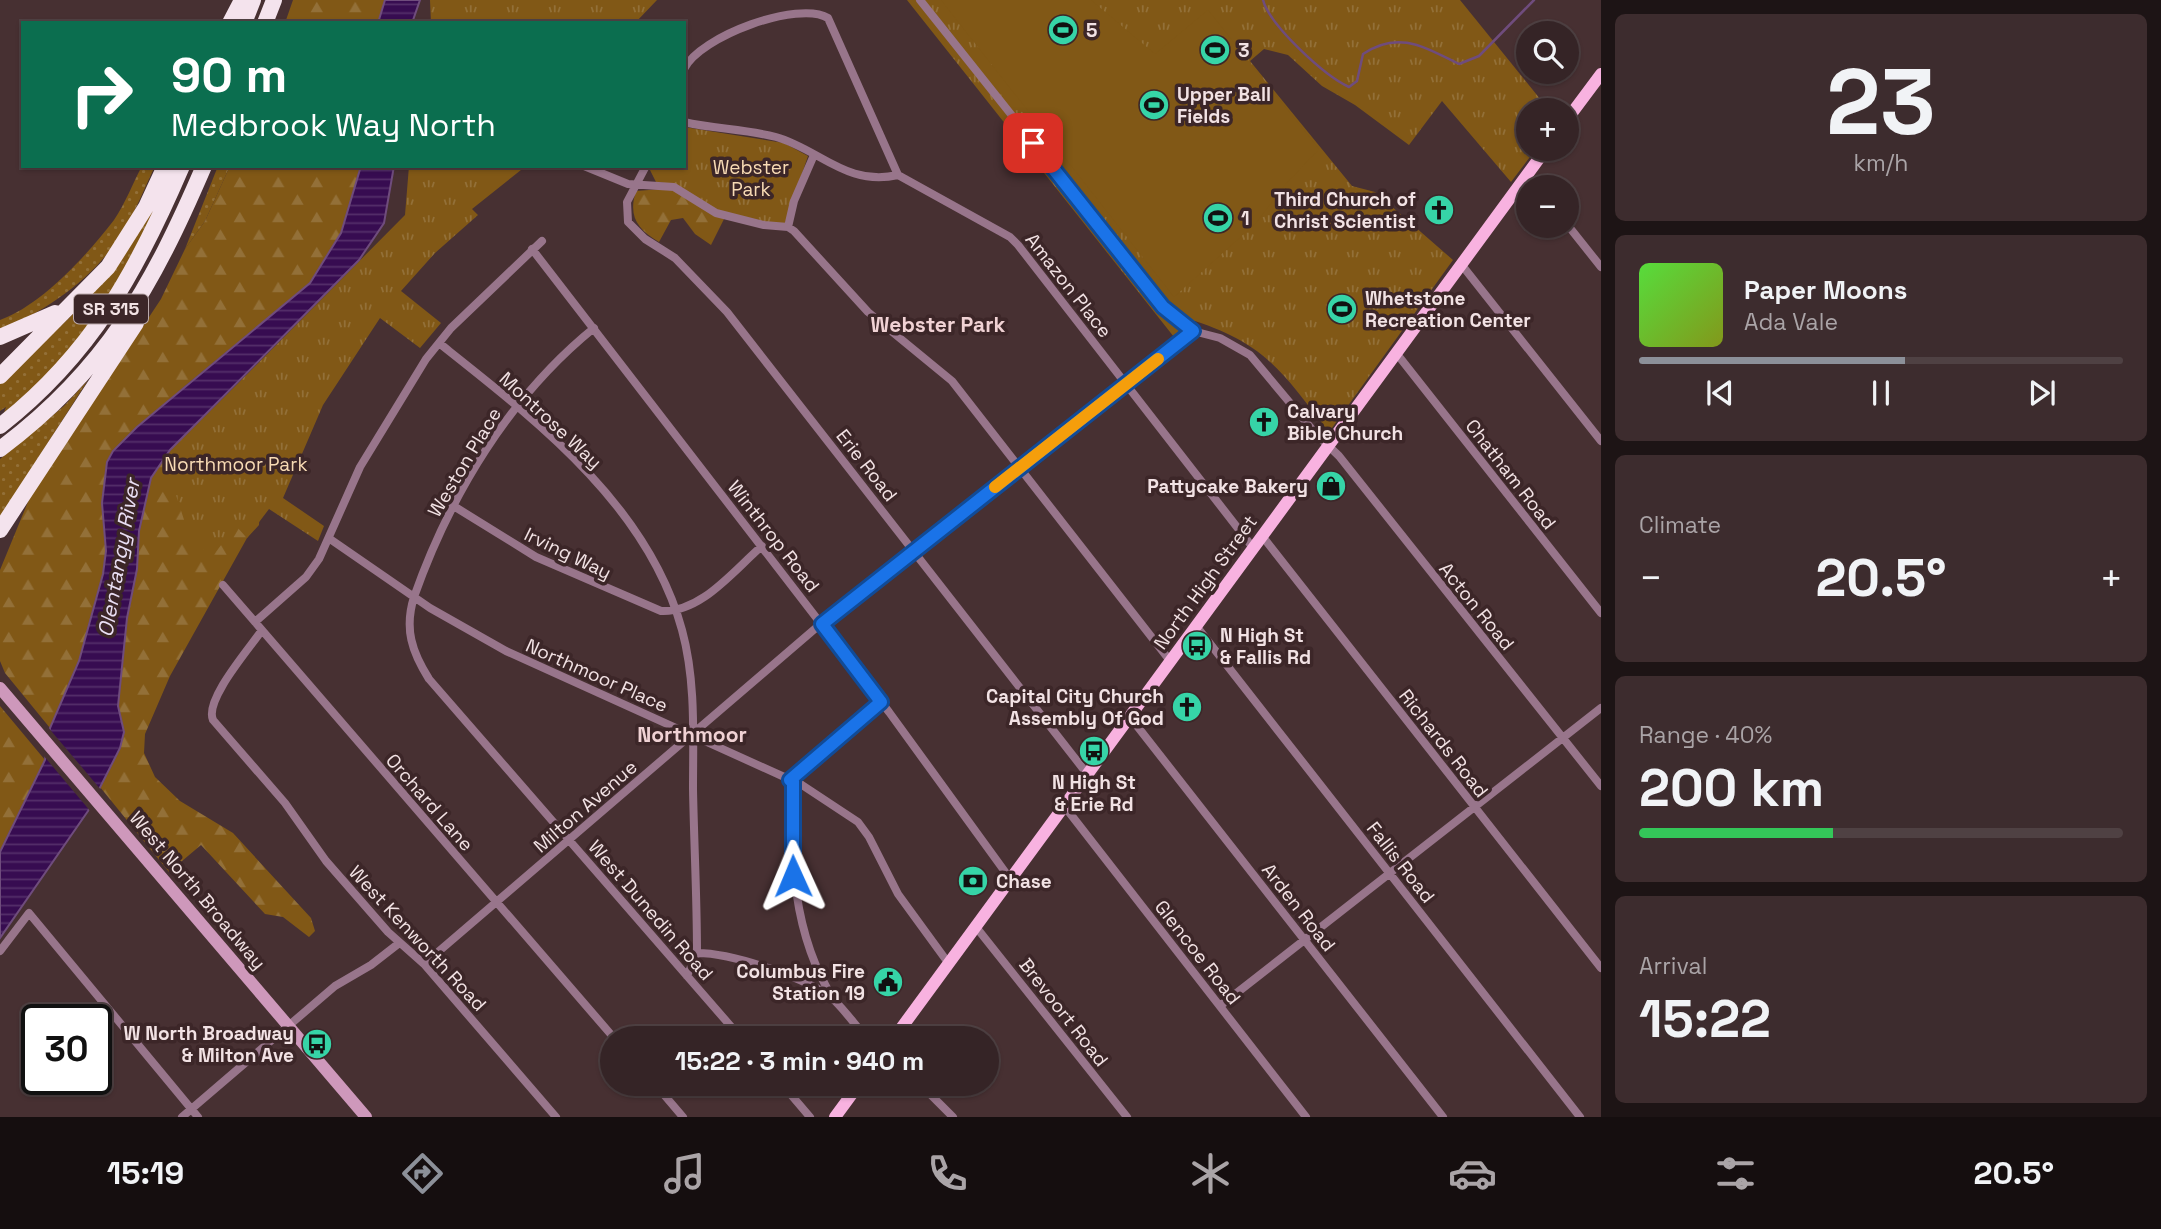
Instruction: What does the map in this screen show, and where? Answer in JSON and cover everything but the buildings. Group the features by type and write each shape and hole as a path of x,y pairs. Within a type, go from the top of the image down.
{"highway":[{"path":"231,21 242,0"},
{"path":"245,21 253,0"},
{"path":"266,21 274,0"},
{"path":"0,376 73,303 124,245 164,168"},
{"name":"SR 315","path":"1,426 60,372 106,316 141,259 181,168"},
{"name":"SR 315","path":"0,449 56,403 92,366 122,327 152,278 203,168"},
{"path":"0,530 139,318 148,301 152,278"},
{"path":"0,337 34,324 73,303"}],"main road":[{"path":"1579,104 1601,74"},
{"name":"North High Street","path":"1527,175 1537,161"},
{"name":"North High Street","path":"903,1026 1516,190"},
{"name":"West North Broadway","path":"4,693 366,1117"},
{"path":"835,1117 850,1096"}],"street":[{"path":"920,0 1163,307 1193,331"},
{"path":"686,66 697,52 729,29 764,14 812,6 828,18 898,175 887,177 853,174 780,138 686,122"},
{"path":"788,227 794,201 814,155"},
{"path":"589,168 635,186 674,187 716,213 747,222 788,227 868,312 952,381 1171,662"},
{"path":"645,168 653,186"},
{"name":"Erie Road","path":"645,168 627,202 625,213 633,229 675,258 727,312 1088,775"},
{"name":"Amazon Place","path":"898,175 1010,237 1254,549"},
{"path":"1578,238 1601,267"},
{"path":"255,622 306,577 330,539 360,467 426,359 542,241"},
{"name":"Winthrop Road","path":"532,249 822,624 1011,880"},
{"path":"1461,264 1601,441"},
{"name":"Weston Place","path":"414,597 452,506 516,405 594,328"},
{"name":"Milton Avenue","path":"425,964 822,624 1193,331"},
{"name":"Acton Road","path":"1193,331 1220,338 1250,355 1329,446 1601,786"},
{"name":"Montrose Way","path":"439,343 516,405 575,459 605,493 646,551 676,612 689,661 692,735 697,953 687,976"},
{"name":"Chatham Road","path":"1397,354 1601,613"},
{"name":"Irving Way","path":"452,506 505,540 566,571 646,606 676,612"},
{"name":"Richards Road","path":"1263,537 1601,968"},
{"name":"Northmoor Place","path":"330,539 414,597 506,651 792,781 832,802 858,822 869,837 898,894 949,964"},
{"path":"676,612 697,603 762,547"},
{"name":"Orchard Lane","path":"223,585 604,1026"},
{"name":"West Dunedin Road","path":"414,597 410,610 410,641 429,679 731,1026"},
{"name":"Fallis Road","path":"1197,627 1580,1117"},
{"name":"West Kenworth Road","path":"262,630 215,698 210,711 213,720 398,944 425,964 556,1117"},
{"path":"857,1026 834,1000 807,941 793,876 792,781 881,702"},
{"path":"1220,1006 1601,708"},
{"name":"Arden Road","path":"1130,717 1443,1117"},
{"name":"Glencoe Road","path":"1065,807 1306,1117"},
{"path":"0,951 29,913 195,1113"},
{"name":"Brevoort Road","path":"976,927 1127,1117"},
{"path":"182,1117 195,1113 335,986 398,944"},
{"path":"697,953 727,956 765,967 834,1000"},
{"path":"665,1096 683,1117"},
{"path":"791,1096 810,1117"},
{"path":"932,1096 953,1117"}],"green space":[{"path":"293,0 385,0 379,21 286,21"},
{"path":"430,0 657,0 637,21 431,21"},
{"path":"907,0 1460,0 1516,69 1516,84 1528,84 1539,98 1516,98 1516,161 1527,161 1511,182 1442,101 1409,145 1355,105 1322,86 1288,55 1264,49 1250,61 1352,186 1375,192 1453,260 1329,432 1286,378 1257,351 1240,340 1195,321 1174,337"},
{"name":"Upper Ball Fields","path":"941,0 1091,0 1155,54 1208,10 1319,149 1284,186 1256,223 1174,297"},
{"name":"Webster Park","path":"686,127 784,143 808,156 785,223 757,221 727,214 678,188 656,182 650,170 686,168"},
{"path":"141,168 154,168 124,230 100,263 53,302 0,331 0,320 32,303 63,278 118,214"},
{"path":"170,168 175,168 121,279 94,322 79,342 33,388 4,413 6,407 0,411 0,383 99,286"},
{"path":"217,168 229,168 205,221 185,249"},
{"path":"229,168 360,168 341,233 310,283 185,386 113,451 102,503 106,551 103,574 79,661 50,728 5,673 0,661 0,570 30,497 161,299 185,249 205,221"},
{"name":"Northmoor Park","path":"409,168 523,168 472,209 478,215 435,253 401,291 441,323 420,348 380,318 323,405 283,498 324,526 318,541 269,509 247,538 236,526 211,558 187,529 164,458 405,215"},
{"path":"672,190 724,219 711,245 695,234 683,218 671,220 659,242 640,227 633,208 636,191"},
{"path":"256,366 267,368 259,525 247,538 170,676 145,734 144,753 155,777 180,801 233,833 311,918 315,931 309,937 283,917 265,914 201,845 169,872 100,787 124,732 118,706 127,618 137,569 139,531 151,478 170,450"},
{"path":"88,380 0,518 0,459 64,406"},
{"path":"0,706 45,760 0,852"}],"water":[{"path":"385,0 420,0 413,21 379,21"},
{"name":"Olentangy River","path":"360,168 394,168 384,223 359,260 170,450 151,478 139,531 137,569 127,618 118,706 124,732 120,748 88,811 0,938 0,852 45,760 50,728 79,661 103,574 106,551 102,503 107,462 113,451 137,427 310,283 341,233"}],"pier":[{"path":"47,726 102,791 91,812 43,755"}],"waterway":[{"path":"1263,0 1287,36 1326,72 1349,87 1357,81 1363,54 1388,43 1400,42 1422,47 1459,64 1479,56 1534,0"}],"slow traffic":[{"path":"995,487 1158,359"}],"place":[{"name":"5","path":"1063,30"},
{"name":"3","path":"1215,50"},
{"name":"Upper Ball Fields","path":"1154,105"},
{"name":"Third Church of Christ Scientist","path":"1439,210"},
{"name":"1","path":"1218,218"},
{"name":"Whetstone Recreation Center","path":"1342,309"},
{"name":"Calvary Bible Church","path":"1264,422"},
{"name":"Pattycake Bakery","path":"1331,486"},
{"name":"N High St & Fallis Rd","path":"1197,646"},
{"name":"Capital City Church Assembly Of God","path":"1187,707"},
{"name":"N High St & Erie Rd","path":"1094,751"},
{"name":"Chase","path":"973,881"},
{"name":"Columbus Fire Station 19","path":"888,982"},
{"name":"W North Broadway & Milton Ave","path":"317,1044"}],"district":[{"name":"Webster Park","path":"938,325"},
{"name":"Northmoor","path":"692,735"}],"route":[{"path":"793,876 793,781 790,780 881,702 822,624 880,575 1193,331 1163,307 1033,143"}]}
